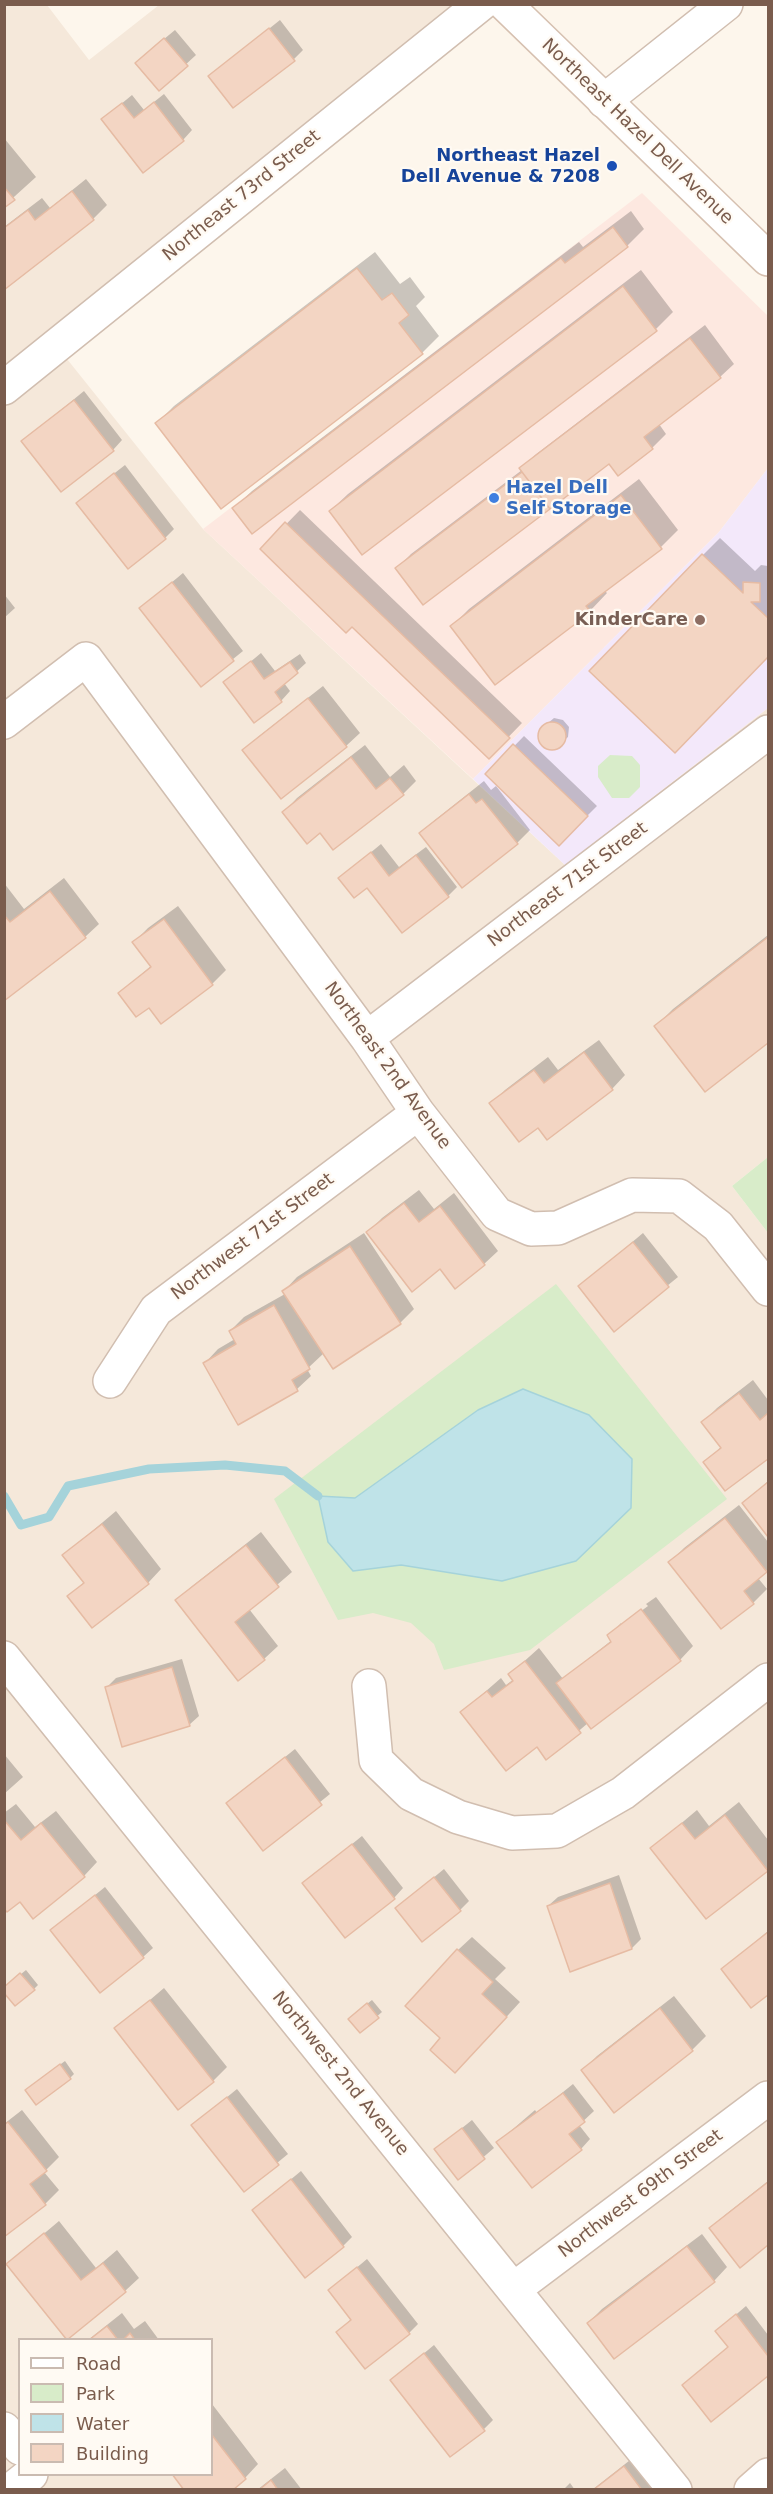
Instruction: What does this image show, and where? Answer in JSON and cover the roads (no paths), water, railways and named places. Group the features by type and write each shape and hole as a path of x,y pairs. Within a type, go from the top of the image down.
{"street":[{"name":"Northeast 73rd Street","path":"4,388 481,4"},
{"name":"Northeast Hazel Dell Avenue","path":"505,4 768,259"},
{"path":"604,100 726,4"},
{"name":"Northeast 2nd Avenue","path":"4,722 86,659 367,1038 418,1113 497,1214 531,1229 558,1228 632,1195 679,1196 718,1226 768,1289"},
{"name":"Northeast 71st Street","path":"367,1038 768,732"},
{"name":"Northwest 71st Street","path":"111,1381 156,1310 418,1113"},
{"name":"Northwest 2nd Avenue","path":"4,1658 675,2490"},
{"path":"369,1686 376,1760 411,1794 458,1817 512,1833 557,1831 613,1799 768,1680"},
{"name":"Northwest 69th Street","path":"514,2289 768,2098"},
{"path":"4,2428 18,2446"},
{"path":"751,2490 768,2475"},
{"path":"11,2490 30,2476"},
{"path":"40,2476 51,2490"}],"water":[{"path":"523,1389 589,1415 632,1459 631,1508 576,1561 502,1581 401,1565 353,1571 328,1542 318,1496 355,1498 478,1410"}],"waterway":[{"path":"4,1496 21,1525 49,1517 68,1486 149,1469 225,1465 285,1471 318,1496"}],"place":[{"name":"Northeast Hazel Dell Avenue & 7208","path":"612,166"},
{"name":"Hazel Dell Self Storage","path":"494,498"},
{"name":"KinderCare","path":"700,620"}]}
